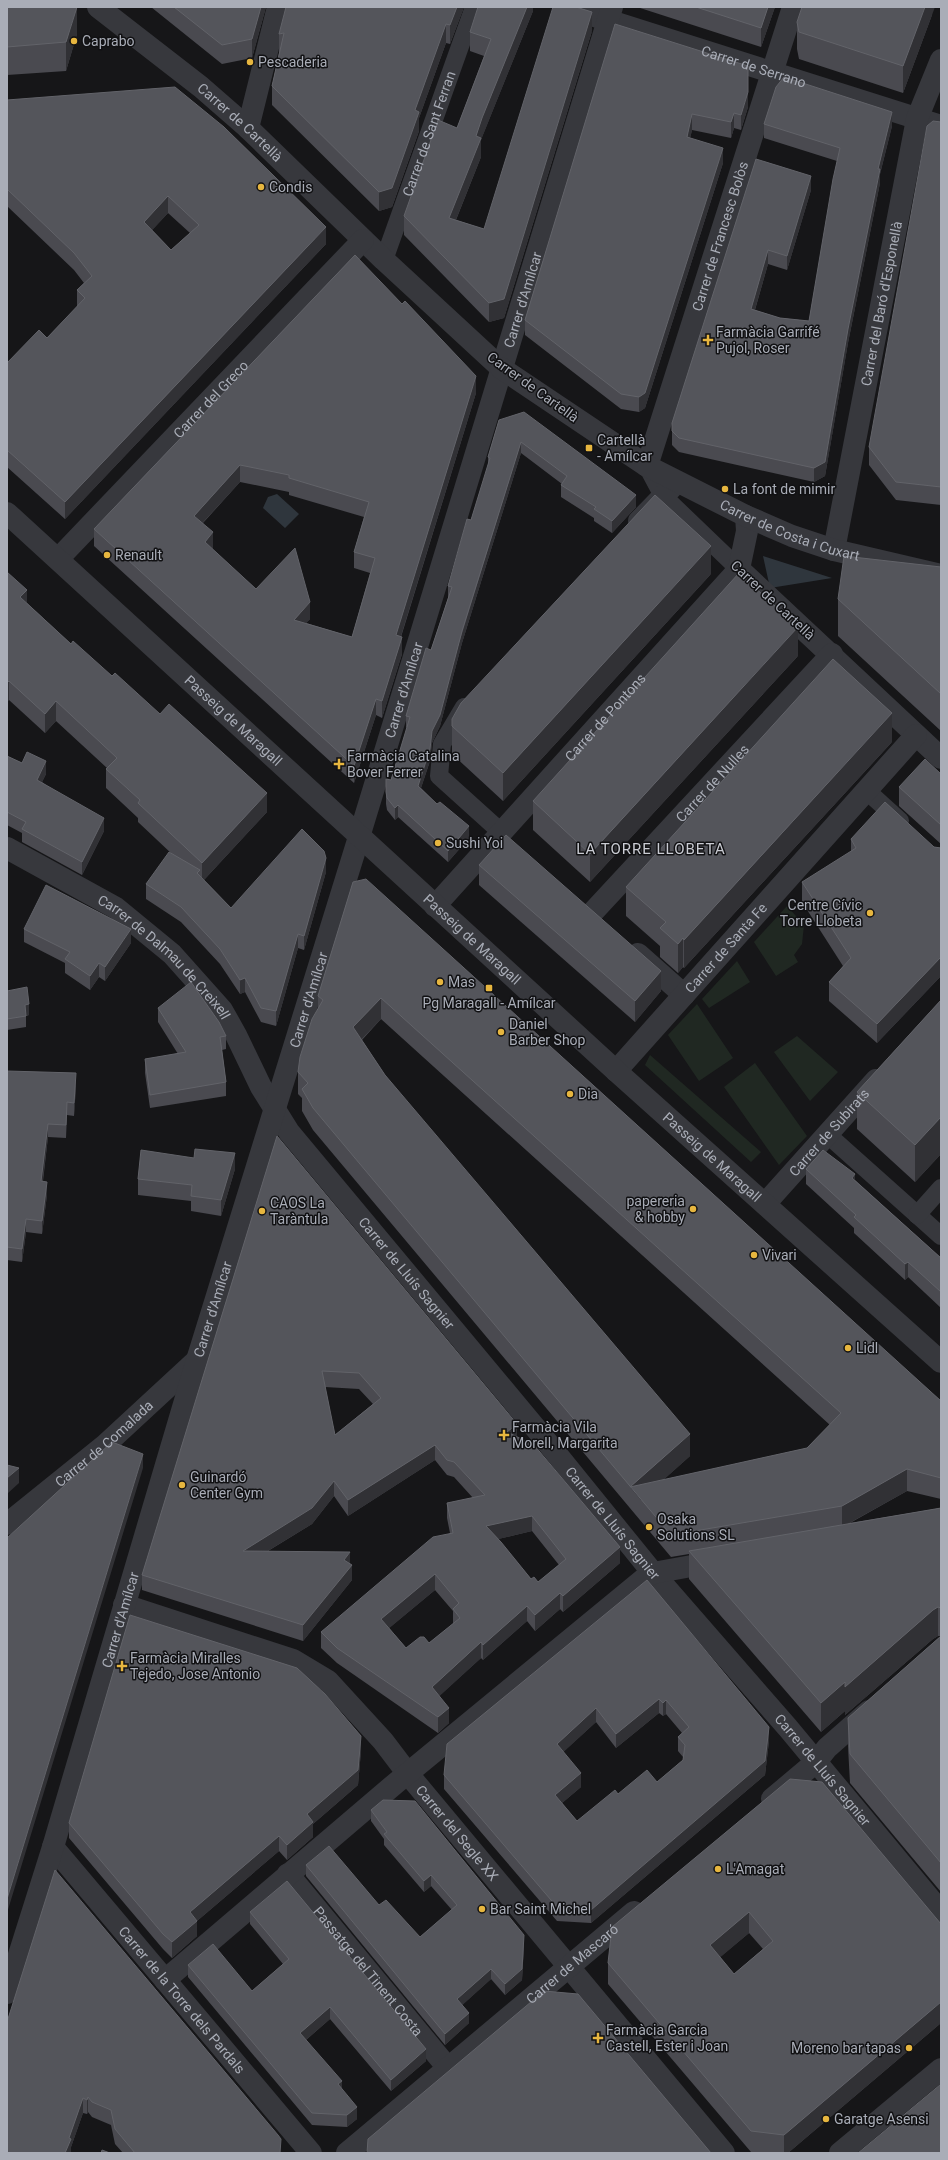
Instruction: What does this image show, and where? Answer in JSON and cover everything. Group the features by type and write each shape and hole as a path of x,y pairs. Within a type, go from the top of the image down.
{"street":[{"name":"Carrer de Cartellà","path":"98,7 201,87 248,128 384,260 501,368 647,466"},
{"path":"248,128 278,7"},
{"name":"Carrer de Sant Ferran","path":"384,260 474,7"},
{"name":"Carrer de Serrano","path":"566,7 610,14 773,72 941,126"},
{"name":"Carrer de Francesc Bolòs","path":"647,466 773,72 792,7"},
{"name":"Carrer d'Amílcar","path":"7,1992 53,1847 196,1360 359,837 610,14"},
{"name":"Carrer del Baró d'Esponellà","path":"834,550 917,119 941,60"},
{"path":"168,89 201,87"},
{"name":"Carrer del Greco","path":"58,559 363,240"},
{"name":"Carrer de Costa i Cuxart","path":"647,466 670,489 746,516 792,536 834,550 941,575"},
{"name":"Carrer de Cartellà","path":"670,489 740,569 941,758"},
{"path":"626,535 670,489"},
{"name":"Passeig de Maragall","path":"7,513 616,1071 941,1362"},
{"path":"740,569 747,531 746,516"},
{"name":"Carrer de Pontons","path":"435,906 740,569"},
{"name":"Carrer de Nulles","path":"575,898 600,920 832,654"},
{"path":"478,693 462,708 442,744 439,776 518,848"},
{"name":"Carrer de Santa Fe","path":"616,1071 916,735"},
{"path":"866,791 912,832"},
{"name":"Carrer de Dalmau de Creixell","path":"7,848 116,908 172,954 222,1010 236,1034 253,1073 274,1110"},
{"path":"624,942 684,995"},
{"name":"Carrer de Subirats","path":"765,1204 890,1065"},
{"name":"Carrer de Lluís Sagnier","path":"274,1110 289,1132 538,1431 653,1572 816,1762 941,1912"},
{"path":"828,1135 941,1236"},
{"path":"917,1215 941,1188"},
{"name":"Carrer de Comalada","path":"7,1524 105,1445 196,1360"},
{"path":"165,1980 288,1874 653,1572 738,1558"},
{"name":"Carrer del Segle XX","path":"124,1605 293,1660 328,1681 383,1741 408,1774 724,2153"},
{"path":"756,1811 816,1762 827,1748 887,1695"},
{"name":"Carrer de la Torre dels Pardals","path":"53,1847 310,2153"},
{"name":"Passatge del Tinent Costa","path":"288,1874 448,2068"},
{"name":"Carrer de Mascaró","path":"347,2153 647,1902"},
{"path":"840,2153 941,2069"}],"shaded area":[{"path":"277,494 299,514 285,528 263,508 268,497"},
{"path":"763,556 832,578 770,588"},
{"path":"787,906 804,925 802,944 794,955 798,962 776,976 754,942"},
{"path":"737,961 750,982 709,1008 702,999"},
{"path":"697,1004 733,1058 699,1081 668,1035"},
{"path":"797,1036 838,1072 810,1101 774,1052"},
{"path":"650,1055 761,1152 751,1162 645,1065"},
{"path":"755,1063 807,1136 779,1165 724,1087"}],"building":[{"path":"7,7 77,7 66,42 7,47"},
{"path":"174,7 261,7 252,39 222,45"},
{"path":"286,7 457,7 450,25 446,24 415,110 419,112 392,188 379,192 272,86 284,33 279,34"},
{"path":"478,7 527,7 482,118 476,136 481,138 449,218 484,229 553,7 576,7 592,12 504,299 489,303 404,216 438,120 457,128 491,39 470,32"},
{"path":"696,7 768,7 761,28"},
{"path":"802,7 925,7 903,66 799,32 797,22"},
{"path":"615,24 748,66 748,92 741,115 734,113 731,122 692,114 687,137 723,148 645,393 639,397 621,394 525,320"},
{"path":"784,77 892,112 878,169 880,169 848,329 825,462 814,468 679,438 672,431 672,423 756,159 811,176 787,256 768,250 751,309 780,318 809,321 833,179 840,148 764,124 776,87"},
{"path":"175,87 224,127 326,227 65,502 7,450 7,363 39,330 47,338 85,298 77,290 92,276 74,253 7,189 7,100","holes":["168,196 199,225 171,250 144,222"]},
{"path":"933,121 941,122 941,487 896,482 869,447 927,126"},
{"path":"355,255 402,304 405,301 476,376 396,635 402,637 382,701 376,699 354,766 94,529","holes":["240,465 289,475 289,478 369,502 354,552 375,558 352,637 294,620 310,602 295,548 256,589 205,542 213,532 194,516"]},
{"path":"524,412 636,495 612,521 594,509 596,507 561,485 567,476 521,442 462,631 440,715 432,731 430,749 418,786 437,804 440,802 469,826 448,851 398,805 395,808 387,798 386,779 391,780 410,717 406,716 426,648 431,650 452,587 448,586 467,519 471,520 490,458 488,457 499,420"},
{"path":"655,495 711,546 503,773 452,726 452,719 461,703"},
{"path":"844,556 941,567 941,694 838,599"},
{"path":"7,572 27,590 20,597 71,644 73,641 112,676 115,673 160,714 169,704 267,793 202,863 138,803 140,800 106,769 117,758 56,701 45,714 9,681 7,683"},
{"path":"739,573 798,627 590,854 533,801"},
{"path":"833,659 892,713 684,940 683,938 678,944 660,928 666,922 626,887"},
{"path":"27,752 46,761 37,780 104,818 82,862 22,829 26,822 7,812 7,756 22,763"},
{"path":"925,759 941,774 941,825 899,787"},
{"path":"885,802 934,847 941,848 941,957 877,1024 829,982 851,958 802,882 856,848 851,839"},
{"path":"302,829 324,851 326,858 304,936 298,934 276,1011 261,1008 245,978 240,980 220,949 181,907 146,884 169,852 200,870 197,873 231,908"},
{"path":"506,835 661,971 635,1001 479,865"},
{"path":"366,879 941,1401 941,1478 907,1469 842,1506 671,1535 631,1487 807,1448 841,1413 381,998 353,1027 385,1075 690,1434 630,1487 313,1108 302,1089 308,1083 298,1072 300,1057 312,1019 323,1000 318,996 353,882"},
{"path":"46,885 131,929 105,967 99,963 90,976 65,959 70,952 24,929"},
{"path":"191,982 219,1022 226,1036 220,1037 226,1082 150,1095 145,1059 186,1052 158,1008"},
{"path":"27,987 29,1004 25,1005 26,1016 7,1019 7,991"},
{"path":"941,1000 941,1117 915,1145 857,1092"},
{"path":"7,1071 76,1073 74,1103 67,1102 66,1125 48,1124 41,1181 47,1182 42,1221 26,1219 22,1249 7,1247"},
{"path":"277,1136 517,1424 507,1432 534,1445 620,1547 563,1596 560,1593 535,1615 527,1606 483,1645 481,1642 432,1687 449,1708 438,1717 337,1648 321,1632 433,1537 453,1533 447,1503 485,1495 454,1462 447,1460 435,1445 348,1500 334,1481 312,1508 243,1551 350,1552 344,1560 352,1565 303,1625 142,1575","holes":["322,1371 359,1373 381,1398 335,1435","532,1516 566,1559 538,1582 534,1577 531,1579 486,1526","435,1574 459,1603 453,1609 460,1618 429,1643 424,1637 420,1637 406,1648 381,1619"]},
{"path":"195,1149 235,1153 221,1200 191,1196 192,1185 138,1179 141,1150 194,1158"},
{"path":"823,1150 855,1174 852,1178 941,1258 941,1292 908,1262 905,1264 854,1217 856,1215 806,1169"},
{"path":"112,1442 143,1454 7,1899 7,1538"},
{"path":"7,1465 19,1468 7,1478"},
{"path":"941,1508 941,1608 938,1607 933,1610 845,1687 845,1682 821,1703 689,1551"},
{"path":"647,1580 769,1727 765,1761 591,1910 557,1907 444,1775 447,1744","holes":["659,1699 663,1703 666,1700 689,1727 678,1737 685,1745 683,1760 657,1782 647,1770 618,1794 615,1790 577,1821 555,1795 581,1773 557,1744 596,1708 616,1734"]},
{"path":"130,1615 297,1668 325,1694 361,1736 358,1770 307,1814 313,1822 287,1845 279,1836 190,1912 197,1921 172,1942 163,1934 69,1823"},
{"path":"941,1636 941,1863 850,1754 848,1718"},
{"path":"790,1779 822,1782 941,1924 941,2002 784,2135 751,2131 608,1963 612,1927","holes":["749,1912 773,1941 734,1974 710,1945"]},
{"path":"383,1800 415,1801 524,1935 522,1969 505,1984 491,1969 457,1999 469,2013 445,2034 306,1865 329,1846 379,1905 386,1900 420,1937 457,1905 431,1875 424,1881 384,1834 387,1832 371,1810"},
{"path":"55,1870 278,2135 281,2139 280,2153 135,2153 115,2129 111,2110 92,2102 88,2097 87,2100 83,2098 69,2138 71,2139 65,2153 7,2153 7,2022"},
{"path":"287,1881 426,2049 391,2080 330,2007 300,2033 342,2081 338,2084 357,2107 347,2115 312,2113 188,1965 213,1944 252,1991 289,1959 250,1912"},
{"path":"544,1991 578,1994 711,2153 367,2153 368,2139"},
{"path":"941,2084 941,2153 858,2153"},
{"path":"102,2150 110,2153 101,2153"}],"place":[{"name":"Caprabo","path":"74,41"},
{"name":"Pescaderia","path":"250,62"},
{"name":"Condis","path":"261,187"},
{"name":"Farmàcia Garrifé Pujol, Roser","path":"708,340"},
{"name":"Cartellà - Amílcar","path":"589,448"},
{"name":"La font de mimir","path":"725,489"},
{"name":"Renault","path":"107,555"},
{"name":"Farmàcia Catalina Bover Ferrer","path":"339,764"},
{"name":"Sushi Yoi","path":"438,843"},
{"name":"Centre Cívic Torre Llobeta","path":"870,913"},
{"name":"Mas","path":"440,982"},
{"name":"Pg Maragall - Amílcar","path":"489,988"},
{"name":"Daniel Barber Shop","path":"501,1032"},
{"name":"Dia","path":"570,1094"},
{"name":"papereria & hobby","path":"693,1209"},
{"name":"CAOS La Taràntula","path":"262,1211"},
{"name":"Vivari","path":"754,1255"},
{"name":"Lidl","path":"848,1348"},
{"name":"Farmàcia Vila Morell, Margarita","path":"504,1435"},
{"name":"Guinardó Center Gym","path":"182,1485"},
{"name":"Osaka Solutions SL","path":"649,1527"},
{"name":"Farmàcia Miralles Tejedo, Jose Antonio","path":"122,1666"},
{"name":"L'Amagat","path":"718,1869"},
{"name":"Bar Saint Michel","path":"482,1909"},
{"name":"Farmàcia Garcia Castell, Ester i Joan","path":"598,2038"},
{"name":"Moreno bar tapas","path":"909,2048"},
{"name":"Garatge Asensi","path":"826,2119"}],"district":[{"name":"LA TORRE LLOBETA","path":"651,849"}]}
